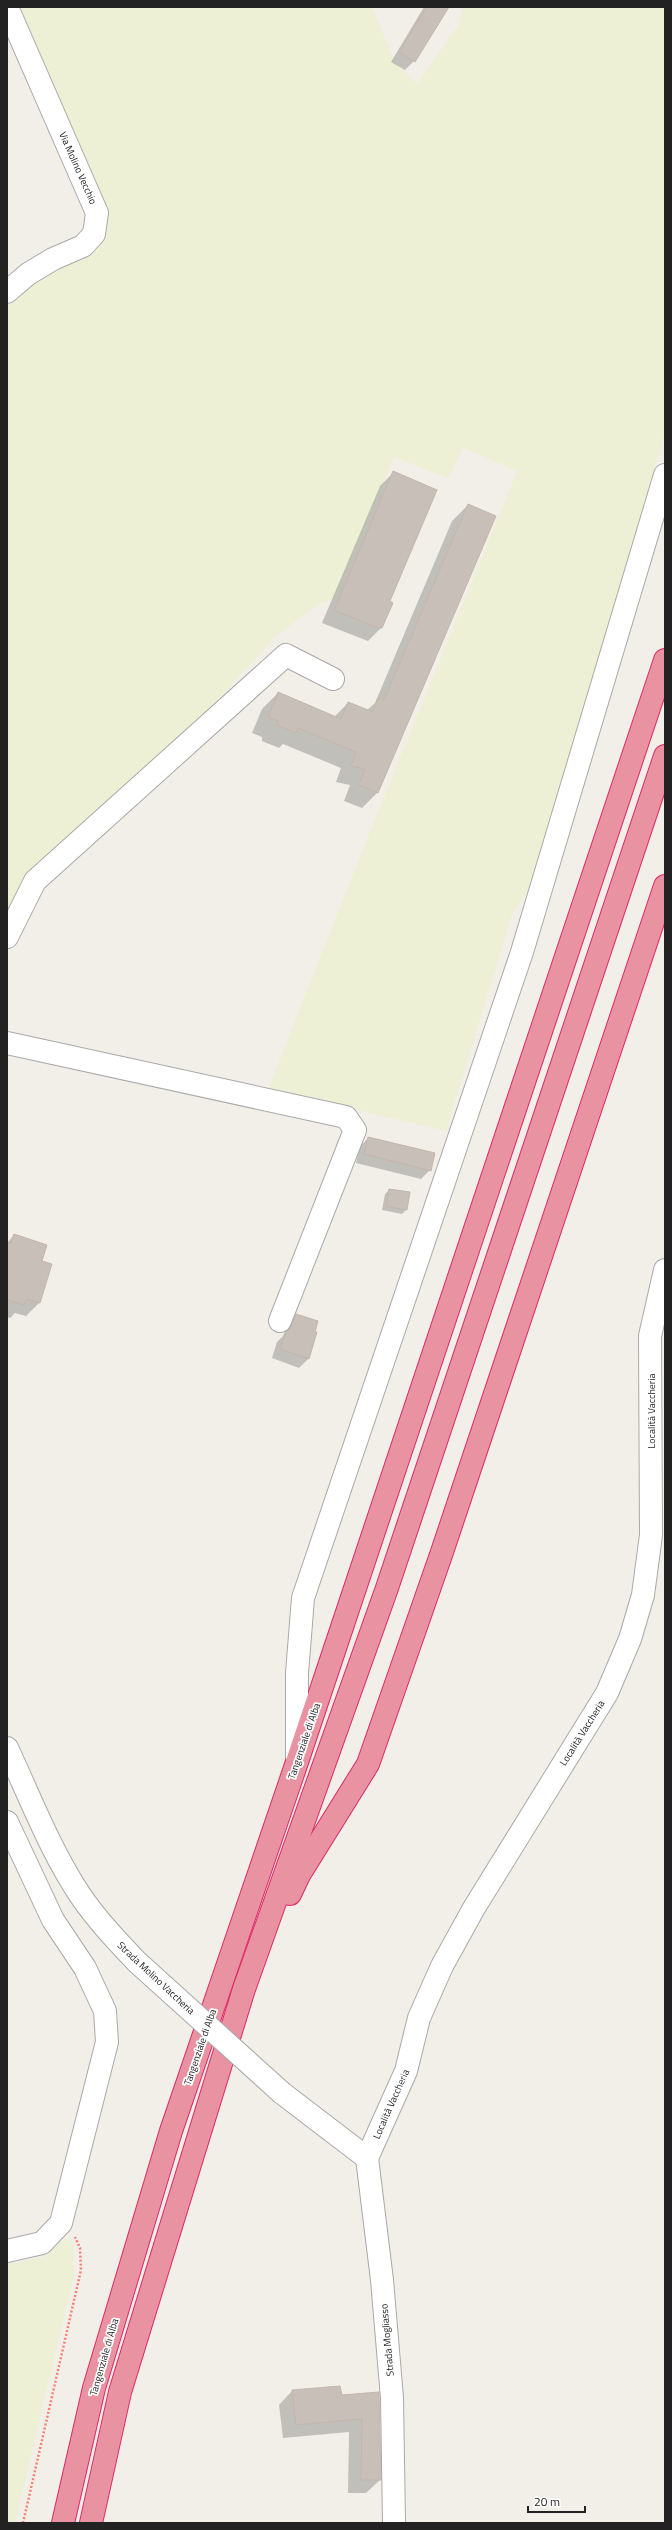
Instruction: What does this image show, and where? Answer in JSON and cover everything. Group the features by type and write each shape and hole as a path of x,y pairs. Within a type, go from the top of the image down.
{"highway":[{"name":"Tangenziale di Alba","path":"63,2523 94,2388 171,2131 359,1579 665,660"},
{"path":"91,2523 120,2392 244,1989 387,1588 665,756"},
{"path":"244,1989 300,1875 368,1764 449,1529 665,886"}],"street":[{"name":"Via Molino Vecchio","path":"7,7 97,213 94,234 83,246 53,259 28,274 7,292"},
{"path":"297,1762 297,1673 303,1598 522,952 665,475"},
{"path":"7,937 35,880 286,655 333,679"},
{"path":"7,1043 346,1117 355,1130 280,1321"},
{"name":"Località Vaccheria","path":"367,2158 406,2071 419,2018 442,1966 474,1908 607,1693 630,1639 657,1541 650,1336 665,1270"},
{"name":"Strada Molino Vaccheria","path":"7,1748 53,1846 80,1894 105,1928 137,1962 282,2093 367,2158"},
{"path":"7,1822 53,1920 85,1968 105,2011 107,2042 61,2223 42,2243 7,2251"},
{"name":"Strada Mogliasso","path":"367,2158 382,2280 392,2398 394,2523"}],"path":[{"path":"23,2523 82,2270 80,2248 73,2234 61,2223"}],"green space":[{"path":"12,7 372,7 395,62 417,84 459,24 463,7 665,7 665,434 529,891 513,912 446,1131 268,1089 379,809 517,471 463,448 448,478 394,457 334,599 318,605 276,636 200,719 144,768 55,856 7,919 7,305 23,288 98,241"},
{"path":"68,2237 74,2246 75,2272 15,2523 7,2523 7,2262 16,2263 43,2257"}],"building":[{"path":"427,7 449,7 415,62 399,52"},
{"path":"393,471 437,490 390,601 393,603 382,628 378,628 334,610"},
{"path":"468,504 496,516 378,793 359,785 365,769 351,766 356,752 298,728 296,733 277,725 278,721 268,717 278,692 341,719 348,702 373,712 378,698 384,700"},
{"path":"368,1137 435,1153 431,1171 364,1154"},
{"path":"389,1189 410,1192 407,1210 386,1206"},
{"path":"14,1234 47,1245 42,1261 52,1264 40,1303 26,1299 24,1305 7,1300 7,1242 11,1244"},
{"path":"296,1314 318,1321 315,1332 317,1332 309,1359 280,1349 286,1332 291,1326"},
{"path":"340,2386 342,2395 379,2392 381,2480 361,2480 362,2419 296,2425 292,2390"}]}
